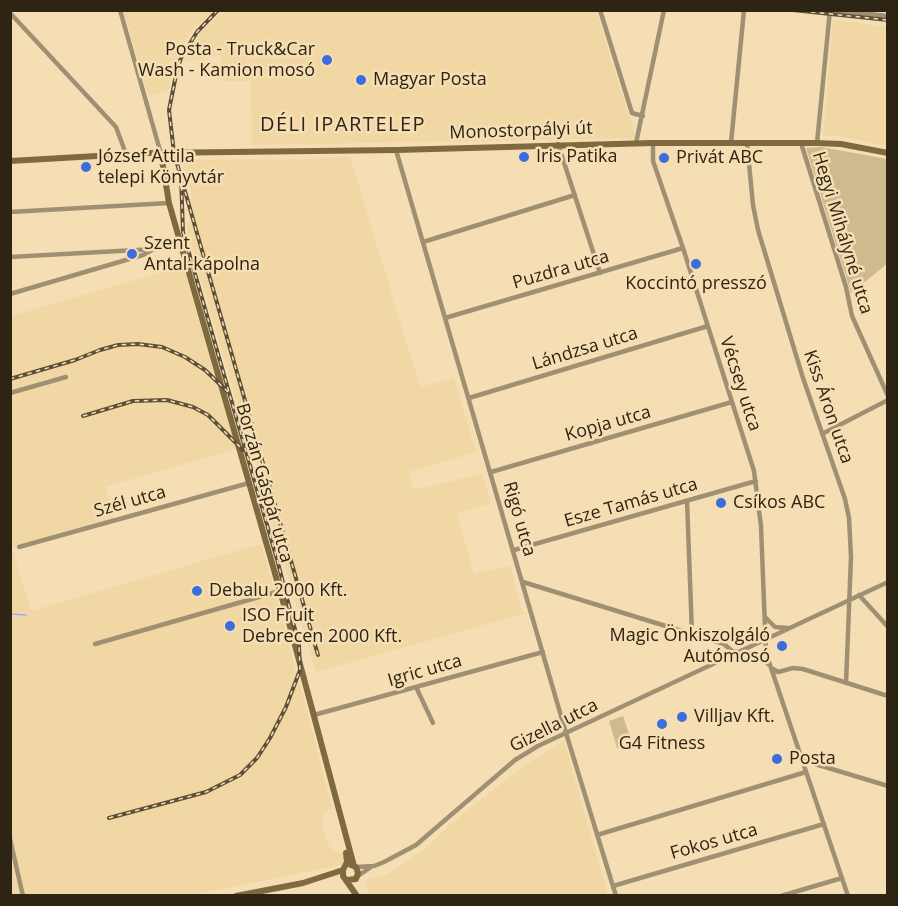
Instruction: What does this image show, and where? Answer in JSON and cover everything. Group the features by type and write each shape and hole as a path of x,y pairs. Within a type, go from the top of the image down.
{"street":[{"path":"120,10 161,154"},
{"path":"600,10 632,113 643,116"},
{"path":"636,143 664,10"},
{"path":"731,143 744,10"},
{"path":"817,142 831,10 888,16"},
{"path":"10,13 116,127 126,153"},
{"name":"Monostorpályi út","path":"10,160 126,153 396,150 636,143 817,142 888,153"},
{"name":"Vécsey utca","path":"652,143 654,161 756,482 761,526 765,640 771,667 848,896"},
{"name":"Kiss Áron utca","path":"747,143 753,205 758,230 772,281 845,499 849,518 851,548 846,683"},
{"name":"Hegyi Mihályné utca","path":"801,143 846,287 852,316 885,384 888,396"},
{"path":"558,144 600,273"},
{"name":"Rigó utca","path":"396,150 566,733 616,896"},
{"name":"Borzán Gáspár utca","path":"161,154 169,203 180,246 280,591 355,866 357,896"},
{"path":"423,242 575,195"},
{"path":"10,212 169,203"},
{"path":"10,257 180,246"},
{"name":"Puzdra utca","path":"446,318 683,248"},
{"path":"10,294 143,255 154,249"},
{"name":"Lándzsa utca","path":"469,398 708,326"},
{"path":"10,393 66,377"},
{"path":"822,434 888,400"},
{"name":"Kopja utca","path":"491,472 732,402"},
{"name":"Esze Tamás utca","path":"514,550 756,482"},
{"name":"Szél utca","path":"19,547 249,483"},
{"path":"687,501 692,634"},
{"path":"523,582 692,634 738,652"},
{"name":"Gizella utca","path":"357,878 374,866 416,845 515,760 538,746 888,582"},
{"path":"95,644 280,591"},
{"path":"859,596 888,627"},
{"path":"764,614 775,627 791,628"},
{"path":"721,644 729,656 744,653 756,655 778,672 793,668 803,669 888,696"},
{"name":"Igric utca","path":"314,716 543,652"},
{"path":"777,682 779,676 785,671"},
{"path":"416,687 433,723"},
{"path":"802,760 888,786"},
{"path":"597,835 806,772"},
{"name":"Borzán Gáspár utca","path":"341,819 347,859 344,869 346,879 357,896"},
{"name":"Fokos utca","path":"613,886 824,824"},
{"path":"10,839 24,896"},
{"path":"236,896 327,877 355,866"},
{"name":"Gizella utca","path":"355,866 374,866"},
{"path":"327,877 357,878"},
{"path":"781,896 842,878"}],"shaded area":[{"path":"123,11 213,11 191,32 181,48 168,91 149,96"},
{"path":"226,11 596,11 636,138 252,145 251,81 223,81 221,56 183,62 201,33 213,19"},
{"path":"833,20 887,27 887,146 837,136 823,136"},
{"path":"821,147 887,159 887,264 851,293 806,148"},
{"path":"350,157 420,387 454,378 476,452 409,472 413,490 482,474 491,503 457,514 474,574 510,566 523,614 316,672 187,232 187,223 191,221 186,200 192,198 182,160"},
{"path":"183,266 236,449 105,487 114,519 12,548 31,611 261,544 332,807 325,813 321,824 330,848 345,856 344,864 193,895 11,896 11,316"},
{"path":"623,716 632,743 617,748 609,721"},
{"path":"564,741 608,895 370,895 365,880 388,874 423,850 462,814 523,767"}],"waterway":[{"path":"10,614 26,615"}],"railway":[{"path":"218,10 197,32 181,58 177,70 169,110 174,153 318,655"},
{"path":"793,10 888,20"},
{"path":"109,818 206,792 240,775 257,758 270,738 286,707 300,670 299,645 278,563 183,232 181,176"},
{"path":"10,379 118,345 138,344 162,347 185,357 205,370 228,392"},
{"path":"83,416 133,401 167,400 193,407 208,415 243,450"}],"place":[{"name":"Posta - Truck&Car Wash - Kamion mosó","path":"327,60"},
{"name":"Magyar Posta","path":"361,80"},
{"name":"Iris Patika","path":"524,157"},
{"name":"Privát ABC","path":"664,158"},
{"name":"József Attila telepi Könyvtár","path":"86,167"},
{"name":"Szent Antal-kápolna","path":"132,254"},
{"name":"Koccintó presszó","path":"696,264"},
{"name":"Csíkos ABC","path":"721,503"},
{"name":"Debalu 2000 Kft.","path":"197,591"},
{"name":"ISO Fruit Debrecen 2000 Kft.","path":"230,626"},
{"name":"Magic Önkiszolgáló Autómosó","path":"782,646"},
{"name":"Villjav Kft.","path":"682,717"},
{"name":"G4 Fitness","path":"662,724"},
{"name":"Posta","path":"777,759"}],"district":[{"name":"DÉLI IPARTELEP","path":"343,125"}]}
